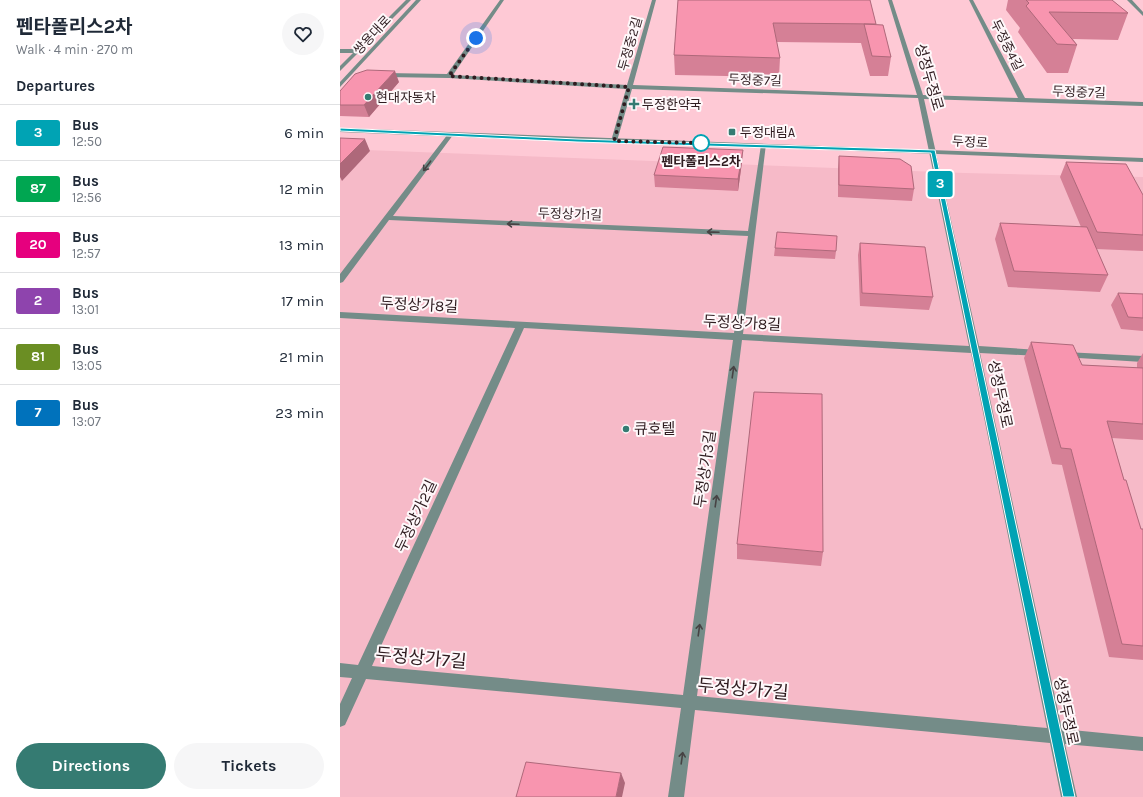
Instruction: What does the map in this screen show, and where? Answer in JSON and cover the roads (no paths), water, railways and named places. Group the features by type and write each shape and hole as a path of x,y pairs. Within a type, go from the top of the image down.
{"street":[{"name":"쌍용대로","path":"340,69 409,0"},
{"name":"쌍용대로","path":"340,84 419,0"},
{"path":"449,76 502,0"},
{"name":"두정중2길","path":"614,141 654,0"},
{"name":"성정두정로","path":"890,0 921,98 1069,797"},
{"name":"두정중4길","path":"971,0 1023,101"},
{"path":"1128,0 1143,15"},
{"path":"340,51 358,51"},
{"name":"두정중7길","path":"374,75 449,76 629,87 921,98 1143,104"},
{"path":"340,126 345,129 356,131"},
{"name":"두정로","path":"340,130 1143,160"},
{"path":"340,134 356,131"},
{"path":"340,280 450,135"},
{"name":"두정상가3길","path":"676,797 764,145"},
{"path":"1120,159 1124,166"},
{"name":"두정상가1길","path":"387,218 752,234"},
{"name":"두정상가8길","path":"340,315 1143,359"},
{"name":"두정상가2길","path":"340,720 521,325"},
{"name":"두정상가7길","path":"340,670 1143,744"}],"place":[{"name":"현대자동차","path":"368,97"},
{"name":"두정한약국","path":"634,104"},
{"name":"두정대림A","path":"732,132"},
{"name":"펜타폴리스2차","path":"701,143"},
{"name":"큐호텔","path":"626,429"}]}
